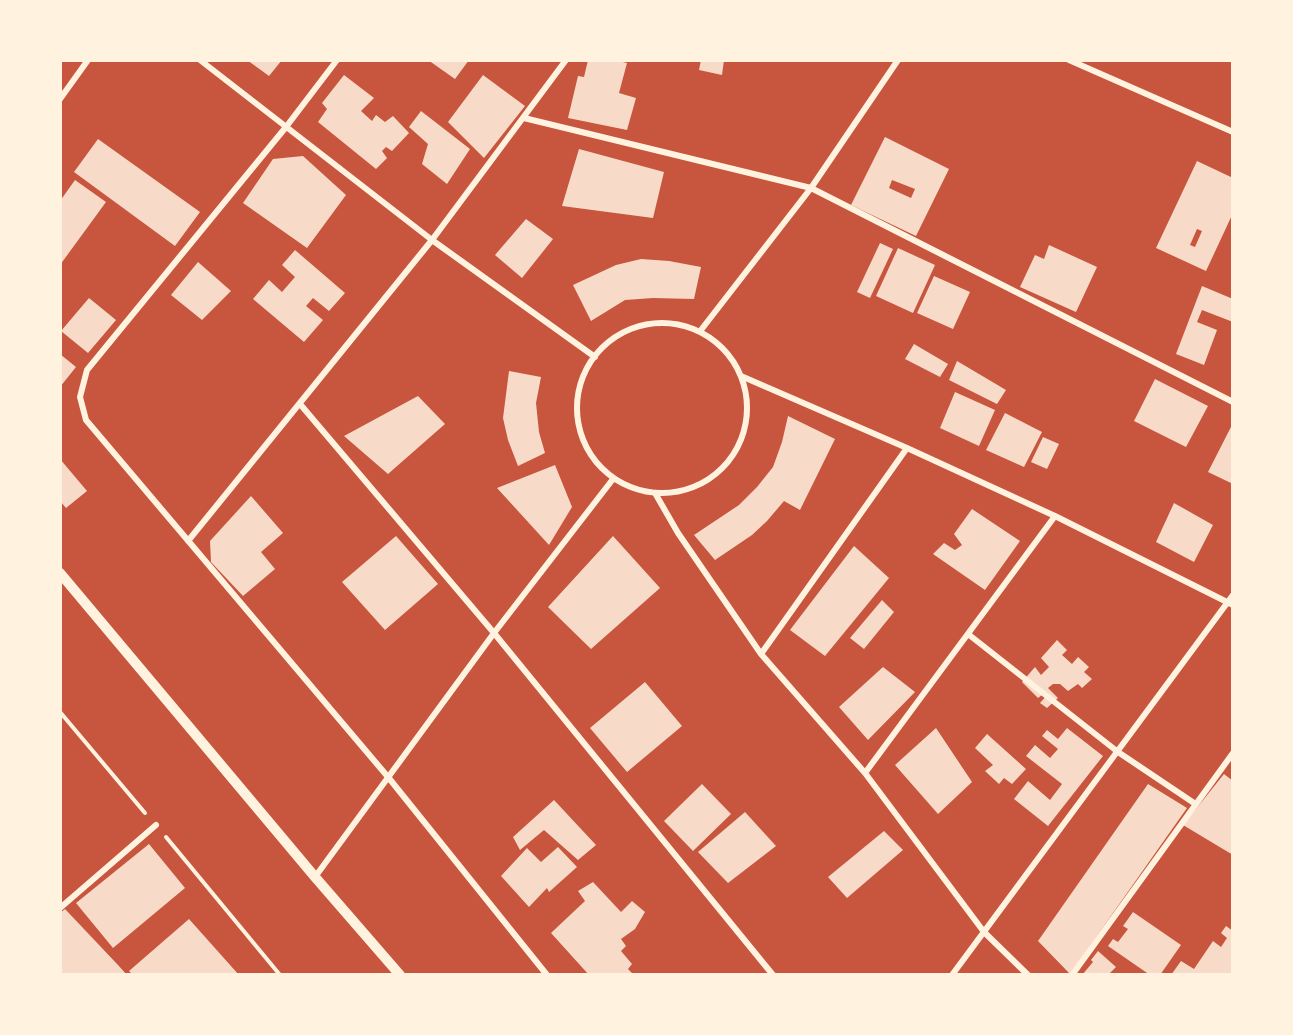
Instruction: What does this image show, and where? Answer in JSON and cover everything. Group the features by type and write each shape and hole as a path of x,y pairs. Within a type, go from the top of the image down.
{"street":[{"path":"60,99 88,60"},
{"path":"200,60 432,240 595,357"},
{"path":"337,60 286,127 87,370 80,397 86,420 388,777 548,975"},
{"path":"188,542 432,240 566,60"},
{"path":"701,330 811,188 898,60"},
{"path":"1069,60 1233,132"},
{"path":"524,118 811,188 1233,402"},
{"path":"669,324 701,330 722,348 733,361 741,376 746,397 746,419 741,440 730,458 715,474 697,486 676,492 640,491 614,478 596,463 584,444 578,422 577,399 583,376 595,357 609,342 628,331 648,325 669,324"},
{"path":"741,376 907,448 1055,516 1231,603"},
{"path":"300,404 494,633 773,975"},
{"path":"761,654 907,448"},
{"path":"315,877 494,633 614,478"},
{"path":"655,493 678,533 761,654 865,773 984,932 1028,975"},
{"path":"865,773 1055,516"},
{"path":"60,573 400,975"},
{"path":"952,975 1231,603 1233,595"},
{"path":"968,634 1118,752 1194,803"},
{"path":"1072,975 1194,803 1233,753"},
{"path":"60,908 156,825"}],"path":[{"path":"60,712 280,975"}],"building":[{"path":"247,60 282,60 269,76"},
{"path":"428,60 469,60 455,79"},
{"path":"588,60 614,60 627,63 619,93 636,98 627,130 568,118 578,76 584,77"},
{"path":"701,60 724,60 722,75 699,70"},
{"path":"344,75 374,98 361,111 372,121 376,115 385,122 393,116 409,133 392,151 386,147 382,151 387,158 376,169 318,122 327,109 322,103"},
{"path":"483,75 525,106 484,158 448,122"},
{"path":"421,111 470,149 447,184 422,164 428,144 409,127"},
{"path":"885,137 949,169 916,236 851,205","holes":["892,180 915,189 911,198 889,188"]},
{"path":"98,139 200,212 175,246 74,172"},
{"path":"579,149 664,172 653,218 562,206"},
{"path":"303,156 346,195 307,248 243,203 273,159"},
{"path":"1197,161 1233,178 1233,213 1206,271 1156,248","holes":["1197,229 1202,231 1195,247 1190,245"]},
{"path":"75,180 106,202 60,265 60,201"},
{"path":"526,219 553,239 522,278 495,255"},
{"path":"880,243 893,249 870,298 857,292"},
{"path":"1049,245 1097,267 1076,312 1020,287 1035,255 1044,259"},
{"path":"898,248 935,265 913,313 876,296"},
{"path":"295,250 345,293 329,311 313,298 306,306 323,320 304,342 253,299 269,280 282,292 295,277 282,265"},
{"path":"641,259 701,267 694,299 625,300 591,321 573,285 616,265"},
{"path":"198,262 231,291 202,320 171,295"},
{"path":"934,276 970,292 953,329 917,313"},
{"path":"1202,286 1233,299 1233,322 1202,310 1197,322 1217,330 1204,365 1176,354"},
{"path":"89,298 116,320 88,353 61,331"},
{"path":"914,344 948,364 940,377 905,359"},
{"path":"60,354 76,367 60,387"},
{"path":"957,361 1006,390 997,404 949,380"},
{"path":"509,371 541,377 536,403 539,432 545,453 518,466 503,418"},
{"path":"1155,379 1208,406 1186,447 1134,421"},
{"path":"955,392 995,410 979,446 940,428"},
{"path":"418,396 445,424 388,474 344,436"},
{"path":"1005,413 1042,432 1024,467 986,450"},
{"path":"788,416 835,439 800,510 784,501 752,535 715,560 694,535 739,505 773,467"},
{"path":"1233,423 1233,484 1208,472"},
{"path":"1043,437 1059,444 1047,469 1031,462"},
{"path":"60,459 87,491 66,508 60,501"},
{"path":"555,465 572,507 549,545 497,488"},
{"path":"251,496 283,533 261,552 275,569 243,596 211,562 210,541"},
{"path":"1174,503 1213,525 1194,562 1156,542"},
{"path":"972,509 1020,541 985,590 933,554 944,543 955,550 962,545 954,534"},
{"path":"396,536 438,584 385,630 342,582"},
{"path":"613,536 660,588 591,649 548,607"},
{"path":"854,546 889,578 825,656 790,630"},
{"path":"882,600 894,612 864,649 850,638"},
{"path":"1057,640 1067,650 1062,655 1072,664 1078,657 1089,667 1084,672 1092,679 1082,688 1078,684 1068,691 1060,684 1053,684 1048,688 1058,698 1047,708 1040,703 1048,694 1046,692 1038,698 1022,682 1035,667 1041,675 1049,667 1041,658"},
{"path":"883,667 915,692 868,740 839,707"},
{"path":"645,682 682,726 627,772 590,728"},
{"path":"936,728 972,782 938,814 895,765"},
{"path":"1067,728 1103,756 1048,826 1014,799 1028,781 1050,800 1062,784 1026,756 1035,745 1050,758 1058,749 1042,736 1047,730 1058,739"},
{"path":"987,734 1026,769 1012,784 1004,778 999,784 985,771 993,765 975,748"},
{"path":"1224,774 1233,781 1233,855 1183,825"},
{"path":"702,784 731,814 693,851 664,821"},
{"path":"1148,784 1187,808 1070,974 1038,941"},
{"path":"554,800 596,845 578,860 544,830 520,850 513,837"},
{"path":"745,812 776,846 728,883 698,852"},
{"path":"884,831 903,850 847,898 828,877"},
{"path":"149,844 185,888 113,948 76,903"},
{"path":"558,847 577,867 549,892 547,888 529,907 501,876 527,848 541,862"},
{"path":"593,882 621,912 632,901 645,912 635,929 621,939 626,946 621,951 632,964 628,969 634,975 589,975 551,933 585,901 578,891"},
{"path":"65,909 127,975 60,975 60,913"},
{"path":"1133,912 1181,945 1160,975 1150,975 1108,946 1113,939 1118,942 1128,929 1123,926"},
{"path":"189,919 239,975 133,975 129,971"},
{"path":"1226,926 1233,931 1233,975 1171,975 1181,961 1194,969 1213,941 1221,947 1227,938 1221,933"},
{"path":"1098,951 1116,967 1108,975 1082,975 1093,962 1091,960"}]}
